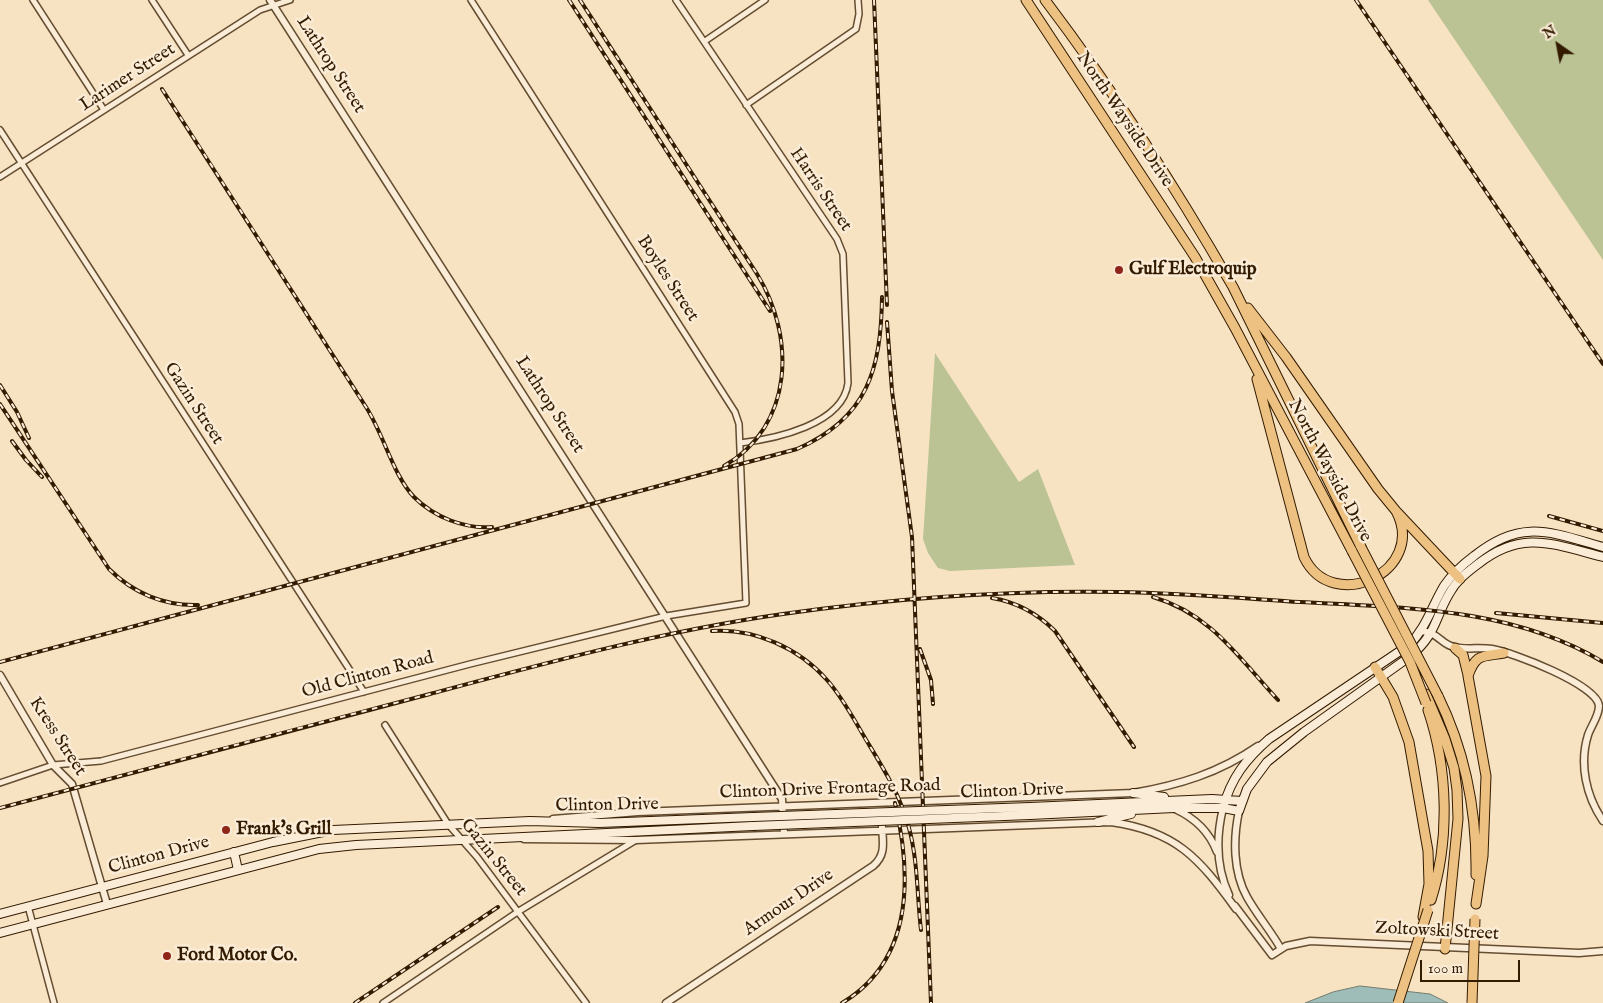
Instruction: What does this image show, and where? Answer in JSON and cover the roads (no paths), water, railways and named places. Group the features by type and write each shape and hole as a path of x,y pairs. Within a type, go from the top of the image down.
{"main road":[{"name":"North Wayside Drive","path":"1026,0 1177,229 1247,350 1438,696 1456,736 1470,789 1476,849 1472,1003"},
{"name":"North Wayside Drive","path":"1045,0 1163,171 1233,287 1428,702 1439,755 1444,815 1439,867 1398,1003"},
{"path":"1233,287 1286,357 1378,489 1457,576"},
{"path":"1247,350 1259,385 1302,551 1311,569 1329,583 1346,586 1362,582 1384,571 1398,557 1403,543 1401,525 1396,511"},
{"path":"1223,808 1240,769 1249,757 1280,731 1409,644 1421,631 1442,591 1492,543 1505,536 1521,532 1556,534 1603,546"},
{"path":"1239,811 1242,801 1267,762 1412,655 1433,632 1457,576 1497,550 1524,542 1554,544 1603,557"},
{"path":"1455,648 1463,655 1486,776 1483,856 1476,904"},
{"path":"1468,676 1472,665 1481,656 1504,653"},
{"path":"1375,667 1398,710 1409,742 1428,851 1429,884 1426,909"},
{"path":"1360,678 1366,688"},
{"path":"1428,702 1449,749 1457,790 1458,819 1445,949"},
{"path":"1280,731 1289,744"},
{"path":"1133,793 1184,800"},
{"name":"Clinton Drive","path":"0,914 234,852 333,830 530,821 598,823 753,818 1184,800 1226,799 1242,801"},
{"name":"Clinton Drive","path":"0,933 328,848 365,844 1174,808 1223,808 1239,811"},
{"path":"1098,822 1155,809"},
{"path":"234,852 238,870"}],"street":[{"path":"33,0 104,110"},
{"path":"152,0 188,55"},
{"name":"Larimer Street","path":"0,177 260,10 272,3 290,0"},
{"name":"Boyles Street","path":"471,0 732,406 738,424 740,443 746,603"},
{"name":"Harris Street","path":"676,0 842,249 848,383 846,394 812,423 779,436 740,443"},
{"path":"705,41 765,0"},
{"path":"746,104 856,29 859,14 858,0"},
{"name":"Lathrop Street","path":"272,3 782,799 784,834"},
{"name":"Gazin Street","path":"0,130 364,692"},
{"name":"Old Clinton Road","path":"0,783 53,765 101,761 666,616 746,603"},
{"path":"1421,631 1433,632 1455,648 1491,648 1556,672 1591,692 1596,697 1599,710 1587,740 1584,768 1590,795 1603,822"},
{"name":"Kress Street","path":"0,675 53,765 72,784 107,904"},
{"name":"Gazin Street","path":"385,726 448,824 464,841 519,911 586,1003"},
{"name":"Clinton Drive Frontage Road","path":"530,821 638,812 1133,793 1171,786 1205,776 1241,758 1269,739"},
{"name":"Armour Drive","path":"666,1003 881,859 884,852 881,803"},
{"path":"1174,808 1186,814 1202,828 1214,845 1228,891 1236,909"},
{"path":"1219,858 1218,839 1223,808"},
{"path":"1239,811 1235,839 1236,860 1242,882 1246,895 1281,949"},
{"path":"518,838 534,841 636,840 1098,822 1133,825 1150,830 1181,847 1205,867 1236,909"},
{"path":"383,1003 519,911 636,840"},
{"path":"28,906 54,1003"},
{"name":"Zoltowski Street","path":"1236,909 1272,955 1290,945 1310,941 1445,949 1579,953 1603,951"}],"water":[{"path":"1360,986 1430,994 1448,1003 1305,1003 1333,992"}],"railway":[{"path":"569,0 770,311"},
{"path":"580,0 757,274 770,299 778,325 782,352 781,379 775,404 764,428 747,449 724,466"},
{"path":"874,0 887,305"},
{"path":"1356,0 1603,364"},
{"path":"162,89 366,407 400,478 407,488 422,504 440,516 460,524 492,527"},
{"path":"0,662 797,449 821,437 840,422 855,406 866,388 878,347 882,297"},
{"path":"887,322 892,391 912,537 931,1003"},
{"path":"0,385 17,412 29,438"},
{"path":"0,404 109,569 128,585 150,596 173,603 198,605"},
{"path":"12,441 42,477"},
{"path":"1549,516 1603,531"},
{"path":"0,808 268,736 605,649 738,621 825,608 908,599 1034,592 1119,592 1417,609 1494,620 1531,630 1568,644 1603,662"},
{"path":"1153,597 1191,614 1207,626 1236,653 1278,700"},
{"path":"992,598 1010,602 1026,610 1041,619 1055,631 1134,747"},
{"path":"1496,613 1603,623"},
{"path":"712,631 744,633 775,642 803,658 827,680 839,695 886,774 906,817 914,853 921,930"},
{"path":"920,649 931,680 933,704"},
{"path":"842,1003 866,985 883,964 895,940 902,914 905,887 904,859 895,803"},
{"path":"355,1003 498,907"}],"place":[{"name":"Gulf Electroquip","path":"1119,270"},
{"name":"Frank's Grill","path":"226,830"},
{"name":"Ford Motor Co.","path":"167,956"}]}
